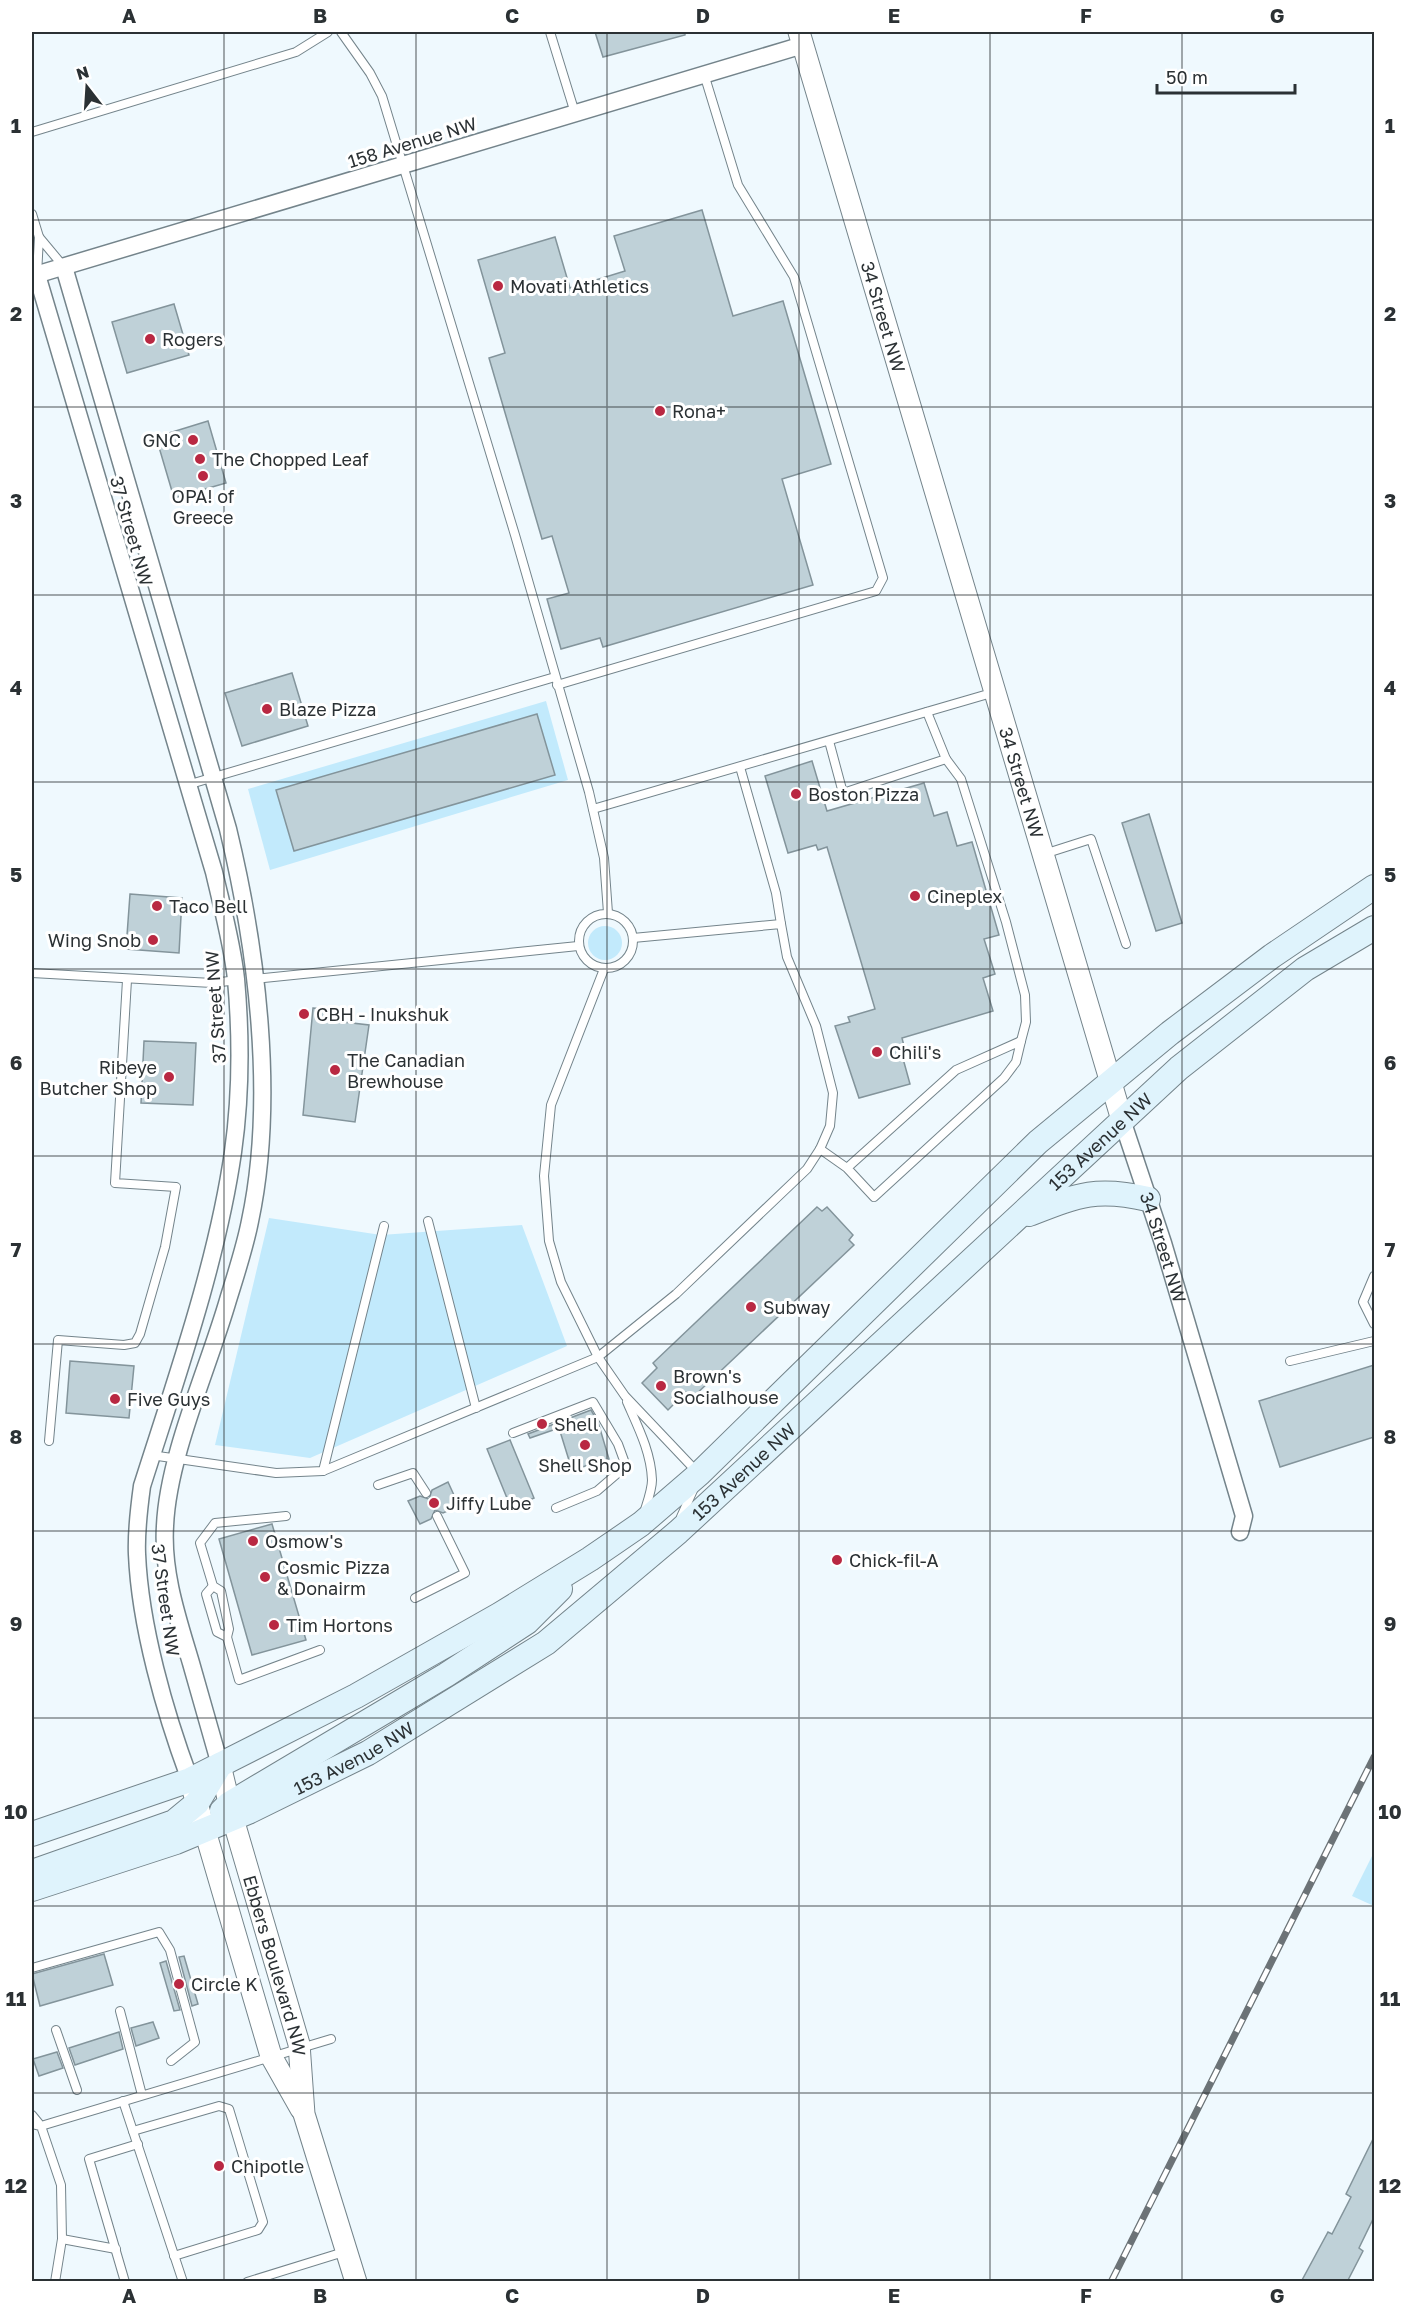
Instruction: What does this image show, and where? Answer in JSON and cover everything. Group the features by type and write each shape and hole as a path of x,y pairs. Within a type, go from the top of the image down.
{"main road":[{"name":"153 Avenue NW","path":"32,1834 190,1780 356,1696 499,1616 641,1524 699,1474 1038,1142 1170,1033 1272,956 1374,887"},
{"name":"153 Avenue NW","path":"32,1889 204,1831 231,1812 368,1753 546,1643 656,1552 1179,1068 1305,969 1374,928"},
{"path":"1015,1219 1064,1200 1098,1192 1120,1193 1148,1199"},
{"path":"231,1812 527,1622 590,1558"},
{"path":"32,1872 174,1822 197,1803 220,1765"}],"street":[{"name":"158 Avenue NW","path":"34,276 704,74 801,38"},
{"name":"34 Street NW","path":"801,38 1122,1120 1244,1516 1239,1533"},
{"name":"37 Street NW","path":"64,267 240,877 255,979 260,1036 260,1131 250,1221 228,1302 177,1460 165,1526 169,1584 220,1765"},
{"name":"37 Street NW","path":"34,276 216,881 236,981 239,1068 233,1151 214,1244 142,1486 137,1555 157,1672 178,1750 190,1780"},
{"name":"Ebbers Boulevard NW","path":"220,1765 231,1812 298,2048 304,2114"},
{"name":"Ebbers Boulevard NW","path":"190,1780 272,2056 304,2114 356,2282"}],"lane":[{"path":"32,132 296,52 328,32"},
{"path":"341,32 377,84 515,535 593,809 604,858 608,913"},
{"path":"550,32 575,113"},
{"path":"188,785 876,591 883,578 794,277 738,185 704,74"},
{"name":"37 Street NW","path":"32,214 39,237 64,267"},
{"name":"37 Street NW","path":"34,276 39,237"},
{"path":"593,809 995,692"},
{"path":"820,1149 847,1168 874,1197 1005,1078 1016,1062 1026,1022 1024,995 1006,922 961,779 946,759 927,712"},
{"path":"829,741 843,793 946,759"},
{"path":"151,1455 276,1473 323,1471 598,1358 676,1294 796,1180 820,1149 830,1126 832,1093 830,1077 809,1003 795,978 787,957 776,893 740,767"},
{"path":"1044,854 1091,839 1125,944"},
{"path":"608,913 625,922 633,938 629,956 621,964 604,969 585,960 578,946 583,927 598,915 608,913"},
{"path":"633,938 781,924"},
{"path":"32,973 212,983 578,946"},
{"path":"604,969 551,1105 544,1176 549,1241 558,1274 598,1358 625,1396 699,1474 680,1519 656,1552"},
{"path":"49,1441 58,1340 124,1345 135,1343 140,1334 165,1247 176,1187 116,1183 128,980"},
{"path":"847,1168 956,1070 1021,1041"},
{"path":"428,1221 476,1408"},
{"path":"323,1471 384,1227"},
{"path":"1374,1276 1363,1302 1374,1324"},
{"path":"1290,1361 1374,1341"},
{"path":"625,1396 647,1449 652,1482 641,1524"},
{"path":"513,1433 593,1402 618,1444 626,1466 597,1491 556,1508"},
{"path":"378,1485 413,1473 426,1493"},
{"path":"286,1516 215,1523 200,1543 213,1586 221,1591 230,1629 227,1637 239,1680 320,1650"},
{"path":"415,1598 465,1573 437,1516"},
{"path":"213,1586 206,1594 217,1632 227,1637"},
{"path":"32,1968 159,1932 170,1950 195,2042 171,2061"},
{"path":"120,2011 142,2096"},
{"path":"56,2030 77,2090"},
{"path":"36,2125 142,2096 331,2039"},
{"path":"123,2101 183,2282"},
{"path":"134,2131 219,2106 229,2109 263,2222 258,2230 174,2256"},
{"path":"32,2115 61,2185 62,2239 55,2282"},
{"path":"125,2282 89,2158 138,2144"},
{"path":"62,2239 116,2249"},
{"path":"246,2282 347,2251"}],"shaded area":[{"path":"546,701 568,780 270,870 248,789"},
{"path":"605,926 617,931 622,943 617,955 605,960 593,955 588,943 593,931"},
{"path":"269,1218 381,1235 522,1225 567,1346 310,1458 215,1445"},
{"path":"1374,1852 1374,1906 1352,1896"}],"building":[{"path":"595,32 685,32 685,35 603,57"},
{"name":"Rona+","path":"702,210 733,316 783,301 831,464 782,479 813,585 603,647 600,638 561,649 547,599 569,593 552,536 542,539 489,358 505,353 478,260 555,237 570,288 625,271 614,236"},
{"name":"Rogers","path":"174,304 189,355 127,373 112,322"},
{"path":"208,421 226,483 174,498 156,437"},
{"name":"Blaze Pizza","path":"292,673 308,726 242,746 225,693"},
{"path":"537,714 555,775 294,851 276,790"},
{"name":"Cineplex","path":"812,761 827,811 924,783 934,816 947,812 957,846 972,842 999,935 984,939 995,974 983,978 993,1011 902,1038 906,1054 902,1055 910,1084 859,1098 835,1026 850,1022 848,1017 875,1009 827,847 818,850 816,845 788,853 765,776"},
{"path":"1149,814 1182,923 1156,931 1122,823"},
{"path":"130,894 182,898 179,953 126,949"},
{"name":"The Canadian Brewhouse","path":"313,1008 336,1010 335,1021 369,1025 355,1122 303,1115"},
{"path":"144,1041 196,1043 193,1105 141,1103"},
{"path":"817,1207 822,1211 827,1207 853,1235 849,1240 854,1245 692,1398 686,1392 668,1410 642,1383 657,1368 653,1363"},
{"path":"70,1361 134,1366 129,1418 66,1413"},
{"path":"1374,1365 1374,1437 1280,1467 1259,1401"},
{"name":"Shell Shop","path":"591,1410 598,1422 609,1459 572,1470 559,1428 530,1438 528,1434"},
{"name":"Shell","path":"510,1440 534,1498 511,1508 487,1449"},
{"name":"Jiffy Lube","path":"448,1482 459,1506 443,1513 435,1510 431,1519 420,1524 408,1501 420,1496 429,1499 432,1490"},
{"path":"272,1524 306,1640 252,1655 219,1539"},
{"path":"104,1954 113,1985 40,2006 32,1974"},
{"path":"184,1956 198,2004 192,2006 179,1957"},
{"path":"166,1961 180,2010 174,2011 160,1963"},
{"path":"153,2022 159,2038 136,2046 131,2028"},
{"path":"119,2032 123,2049 75,2065 69,2048"},
{"path":"57,2052 63,2068 39,2076 33,2059"},
{"path":"1374,2137 1374,2217 1359,2248 1363,2251 1347,2282 1301,2282 1328,2232 1332,2234 1351,2197 1346,2194"}],"railway":[{"path":"1111,2282 1374,1757"}],"place":[{"name":"Movati Athletics","path":"498,286"},
{"name":"Rogers","path":"150,339"},
{"name":"Rona+","path":"660,411"},
{"name":"GNC","path":"193,440"},
{"name":"The Chopped Leaf","path":"200,459"},
{"name":"OPA! of Greece","path":"203,476"},
{"name":"Blaze Pizza","path":"267,709"},
{"name":"Boston Pizza","path":"796,794"},
{"name":"Cineplex","path":"915,896"},
{"name":"Taco Bell","path":"157,906"},
{"name":"Wing Snob","path":"153,940"},
{"name":"CBH - Inukshuk","path":"304,1014"},
{"name":"Chili's","path":"877,1052"},
{"name":"The Canadian Brewhouse","path":"335,1070"},
{"name":"Ribeye Butcher Shop","path":"169,1077"},
{"name":"Subway","path":"751,1307"},
{"name":"Brown's Socialhouse","path":"661,1386"},
{"name":"Five Guys","path":"115,1399"},
{"name":"Shell","path":"542,1424"},
{"name":"Shell Shop","path":"585,1445"},
{"name":"Jiffy Lube","path":"434,1503"},
{"name":"Osmow's","path":"253,1541"},
{"name":"Chick-fil-A","path":"837,1560"},
{"name":"Cosmic Pizza & Donairm","path":"265,1577"},
{"name":"Tim Hortons","path":"274,1625"},
{"name":"Circle K","path":"179,1984"},
{"name":"Chipotle","path":"219,2166"}]}
